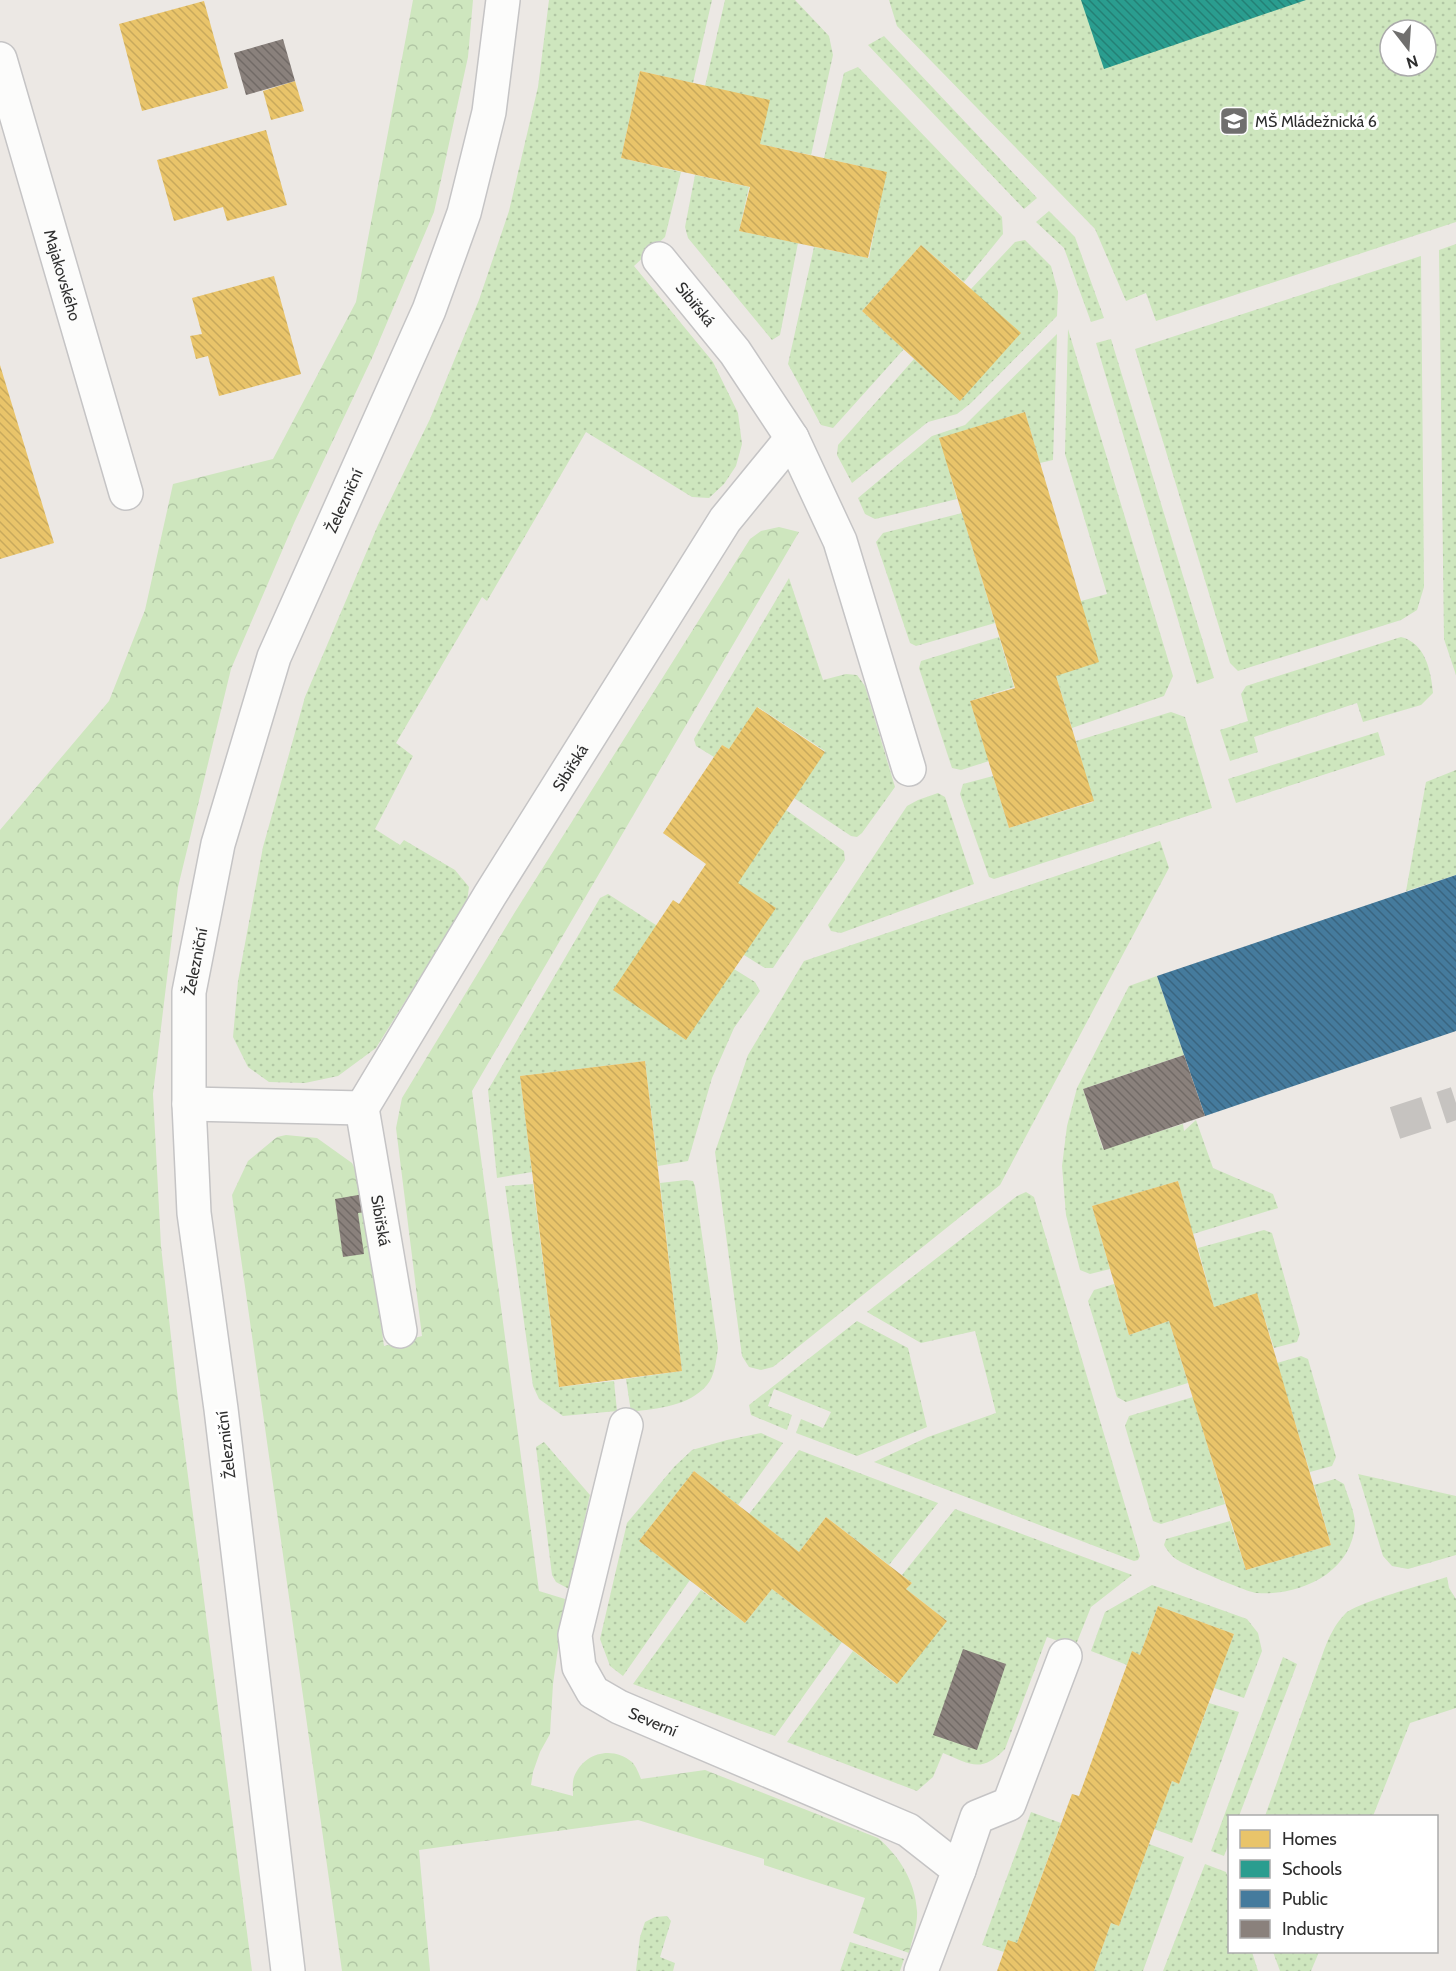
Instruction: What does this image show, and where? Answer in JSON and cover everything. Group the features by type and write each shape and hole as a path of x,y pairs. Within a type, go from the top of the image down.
{"street":[{"name":"Železniční","path":"288,1971 223,1420 195,1213 189,1104 189,992 218,844 274,657 429,310 464,213 489,112 503,0"},
{"name":"Majakovského","path":"0,58 126,493"},
{"name":"Sibiřská","path":"659,259 735,351 792,438 840,541 909,769"},
{"name":"Sibiřská","path":"400,1331 363,1108 490,895 718,530 792,438"},
{"path":"189,1104 363,1108"},
{"name":"Severní","path":"626,1425 575,1635 579,1667 593,1692 627,1711 908,1830 958,1870"},
{"path":"921,1971 977,1818 1009,1804 1065,1656"}],"green space":[{"path":"413,0 473,0 468,57 434,212 372,358 294,523 231,669 178,887 153,1094 161,1246 177,1391 252,1971 0,1971 0,830 109,701 145,610 173,484 273,459 356,302"},
{"path":"549,0 712,0 693,83 640,71 621,158 681,172 665,237 634,266 713,362 738,413 742,444 736,466 724,484 709,498 692,497 586,432 487,601 482,597 396,743 413,756 375,829 400,845 404,840 455,870 469,887 467,902 376,1048 338,1076 305,1083 269,1082 248,1067 233,1037 238,981 263,847 305,697 378,525 430,419 479,300 509,211 538,87"},
{"path":"725,0 795,0 829,36 833,55 811,155 760,144 705,86"},
{"name":"MŠ Mládežnická 6","path":"889,0 1456,0 1456,222 1156,321 1146,293 1126,301 1095,229 897,26"},
{"path":"884,36 1037,198 1024,209 868,45"},
{"path":"858,67 1002,217 1003,234 964,282 921,245 862,311 904,349 833,428 821,425 788,364 814,247 869,258 886,172 824,158 844,73"},
{"path":"695,175 749,187 739,231 798,243 780,335 772,340 688,238 685,227"},
{"path":"1049,211 1075,237 1104,318 1091,322 1064,248 1036,222"},
{"path":"1025,240 1051,266 1058,292 1057,316 971,403 957,414 928,422 852,483 837,455 838,445 914,359 960,400 971,289 1015,242"},
{"path":"1456,244 1456,675 1444,639 1439,250"},
{"path":"1421,256 1424,587 1417,610 1401,620 1238,671 1230,663 1135,349"},
{"path":"1068,329 1173,676 1164,696 1072,728 1056,676 1081,601 1107,594 1065,454"},
{"path":"1057,334 1053,460 1040,463 1025,412 940,438 957,499 875,519 865,514 858,498 932,436 965,425"},
{"path":"1111,339 1214,678 1197,684 1096,343"},
{"path":"962,513 995,623 916,646 910,643 876,542 883,533"},
{"path":"779,527 799,532 472,1091 539,1591 565,1599 553,1684 550,1734 540,1752 531,1785 573,1796 574,1777 584,1762 599,1754 616,1754 632,1762 641,1779 705,1770 878,1838 905,1870 916,1900 916,1927 909,1953 853,1933 865,1898 764,1865 764,1859 638,1820 419,1850 430,1971 342,1971 232,1195 248,1161 277,1137 286,1135 317,1138 352,1163 361,1181 384,1346 422,1336 396,1128 402,1098 515,912 750,539 761,531"},
{"path":"789,578 823,680 846,674 857,675 865,686 895,787 857,837 851,836 794,798 825,751 758,707 729,749 722,745 714,757 696,746 694,739"},
{"path":"999,637 1014,687 970,701 989,761 961,770 952,768 919,668 921,661"},
{"path":"1401,637 1409,640 1421,651 1431,675 1433,693 1421,705 1363,722 1357,703 1254,737 1258,752 1230,761 1220,730 1248,721 1241,694 1246,686"},
{"path":"1171,712 1185,717 1212,808 994,879 989,877 960,794 963,784 993,776 1009,828 1093,802 1076,741"},
{"path":"1378,732 1385,755 1236,803 1228,779"},
{"path":"1456,770 1456,875 1406,891 1426,782"},
{"path":"938,793 945,797 974,884 841,933 831,931 828,925 907,806"},
{"path":"786,810 844,851 845,860 773,968 765,968 744,955 737,882"},
{"path":"1160,841 1169,868 1000,1185 773,1367 761,1370 749,1367 742,1356 715,1152 748,1055 804,961"},
{"path":"608,894 656,925 755,982 760,991 734,1028 712,1078 688,1161 658,1166 645,1061 520,1076 532,1172 497,1178 488,1090 600,898"},
{"path":"1157,976 1184,1055 1083,1089 1103,1149 1183,1124 1184,1131 1196,1120 1213,1168 1273,1194 1278,1208 1193,1234 1178,1181 1092,1206 1110,1269 1090,1274 1080,1270 1066,1215 1062,1166 1067,1126 1077,1088 1129,986"},
{"path":"693,1181 695,1186 718,1348 715,1368 707,1385 691,1398 662,1408 631,1412 626,1379 682,1371 660,1183"},
{"path":"533,1184 559,1387 614,1381 617,1411 563,1416 539,1399 533,1386 505,1186"},
{"path":"1026,1192 1034,1197 1140,1556 1138,1560 1134,1561 874,1462 928,1437 996,1413 975,1331 921,1343 867,1312 1017,1196"},
{"path":"1264,1230 1272,1233 1300,1333 1297,1342 1274,1348 1257,1294 1214,1307 1198,1248"},
{"path":"1114,1284 1129,1335 1169,1321 1188,1383 1126,1402 1117,1397 1088,1301 1094,1290"},
{"path":"857,1321 908,1348 927,1427 857,1456 796,1433 801,1419 823,1428 831,1412 774,1389 768,1406 792,1415 787,1430 751,1415 749,1405"},
{"path":"1301,1356 1308,1359 1336,1457 1332,1466 1310,1472 1277,1363"},
{"path":"1193,1397 1225,1504 1161,1524 1153,1521 1125,1426 1129,1416"},
{"path":"761,1433 783,1443 738,1505 694,1471 639,1541 690,1580 623,1676 610,1666 600,1639 627,1523 674,1467 692,1450"},
{"path":"544,1442 590,1495 569,1589 556,1582 552,1575 536,1447"},
{"path":"799,1450 938,1503 889,1565 826,1517 799,1552 749,1514"},
{"path":"1358,1474 1456,1496 1456,1555 1408,1569 1392,1566 1383,1556"},
{"path":"1335,1479 1344,1484 1355,1519 1352,1541 1334,1568 1321,1578 1306,1585 1273,1593 1252,1592 1181,1562 1172,1556 1164,1545 1166,1539 1230,1521 1246,1570 1331,1545 1314,1485"},
{"path":"955,1509 1132,1575 1091,1607 1075,1647 1047,1637 1005,1749 989,1762 968,1763 943,1753 933,1777 917,1791 787,1742 853,1651 895,1683 947,1621 906,1589 912,1583 902,1575"},
{"path":"1447,1577 1449,1588 1456,1599 1456,1708 1410,1723 1373,1815 1265,1815 1324,1650 1338,1622 1352,1609"},
{"path":"1152,1585 1247,1619 1258,1633 1262,1651 1244,1698 1214,1688 1234,1634 1158,1606 1140,1655 1132,1652 1127,1665 1091,1651 1105,1612"},
{"path":"772,1589 842,1642 775,1736 633,1684 701,1590 745,1623"},
{"path":"1283,1657 1297,1664 1239,1815 1228,1815 1228,1846 1224,1856 1211,1851"},
{"path":"1209,1703 1239,1712 1192,1843 1154,1829 1172,1781 1179,1784"},
{"path":"1031,1812 1061,1823 1017,1943 1004,1952 982,1945"},
{"path":"1149,1844 1184,1857 1143,1971 1094,1971 1111,1923 1119,1926"},
{"path":"1205,1864 1226,1872 1228,1878 1228,1953 1252,1953 1258,1971 1163,1971"},
{"path":"667,1916 671,1921 660,1957 675,1963 673,1971 636,1971 640,1937 645,1922 655,1917"},
{"path":"850,1942 904,1959 900,1971 840,1971"},
{"path":"1273,1953 1319,1953 1311,1971 1280,1971"}],"building: Homes":[{"path":"204,1 228,88 142,111 119,24"},
{"path":"640,71 770,100 760,144 887,172 868,258 739,231 750,187 621,158"},
{"path":"295,81 304,111 271,120 263,91"},
{"path":"266,130 287,205 227,221 223,207 174,221 157,160"},
{"path":"921,245 1021,333 960,401 862,311"},
{"path":"274,276 301,374 219,396 208,356 196,359 190,336 202,334 192,298"},
{"path":"0,365 54,543 0,559"},
{"path":"1025,412 1099,662 1056,676 1094,801 1009,828 970,701 1015,688 939,438"},
{"path":"757,707 825,752 738,883 776,908 686,1040 613,990 673,900 679,904 706,864 663,833 722,745 729,749"},
{"path":"645,1061 682,1371 559,1387 520,1076"},
{"path":"1178,1181 1214,1307 1257,1293 1331,1545 1246,1570 1169,1321 1129,1335 1092,1206"},
{"path":"694,1471 799,1552 826,1517 912,1583 906,1589 947,1621 897,1684 772,1589 745,1623 639,1541"},
{"path":"1158,1606 1234,1634 1179,1784 1172,1781 1119,1926 1111,1923 1094,1971 997,1971 1008,1940 1017,1943 1072,1794 1079,1796 1132,1651 1140,1655"}],"building: Schools":[{"path":"1081,0 1306,0 1104,69"}],"building: Public":[{"path":"1456,875 1456,1031 1205,1116 1157,976"}],"building: Industry":[{"path":"283,39 295,81 246,95 234,53"},
{"path":"1184,1055 1205,1116 1104,1150 1083,1089"},
{"path":"364,1194 367,1212 358,1213 364,1254 343,1257 335,1199"},
{"path":"963,1649 1006,1664 977,1750 933,1735"}],"tunnel":[{"path":"1395,1123 1456,1103"}],"place":[{"name":"MŠ Mládežnická 6","path":"1234,121"}]}
